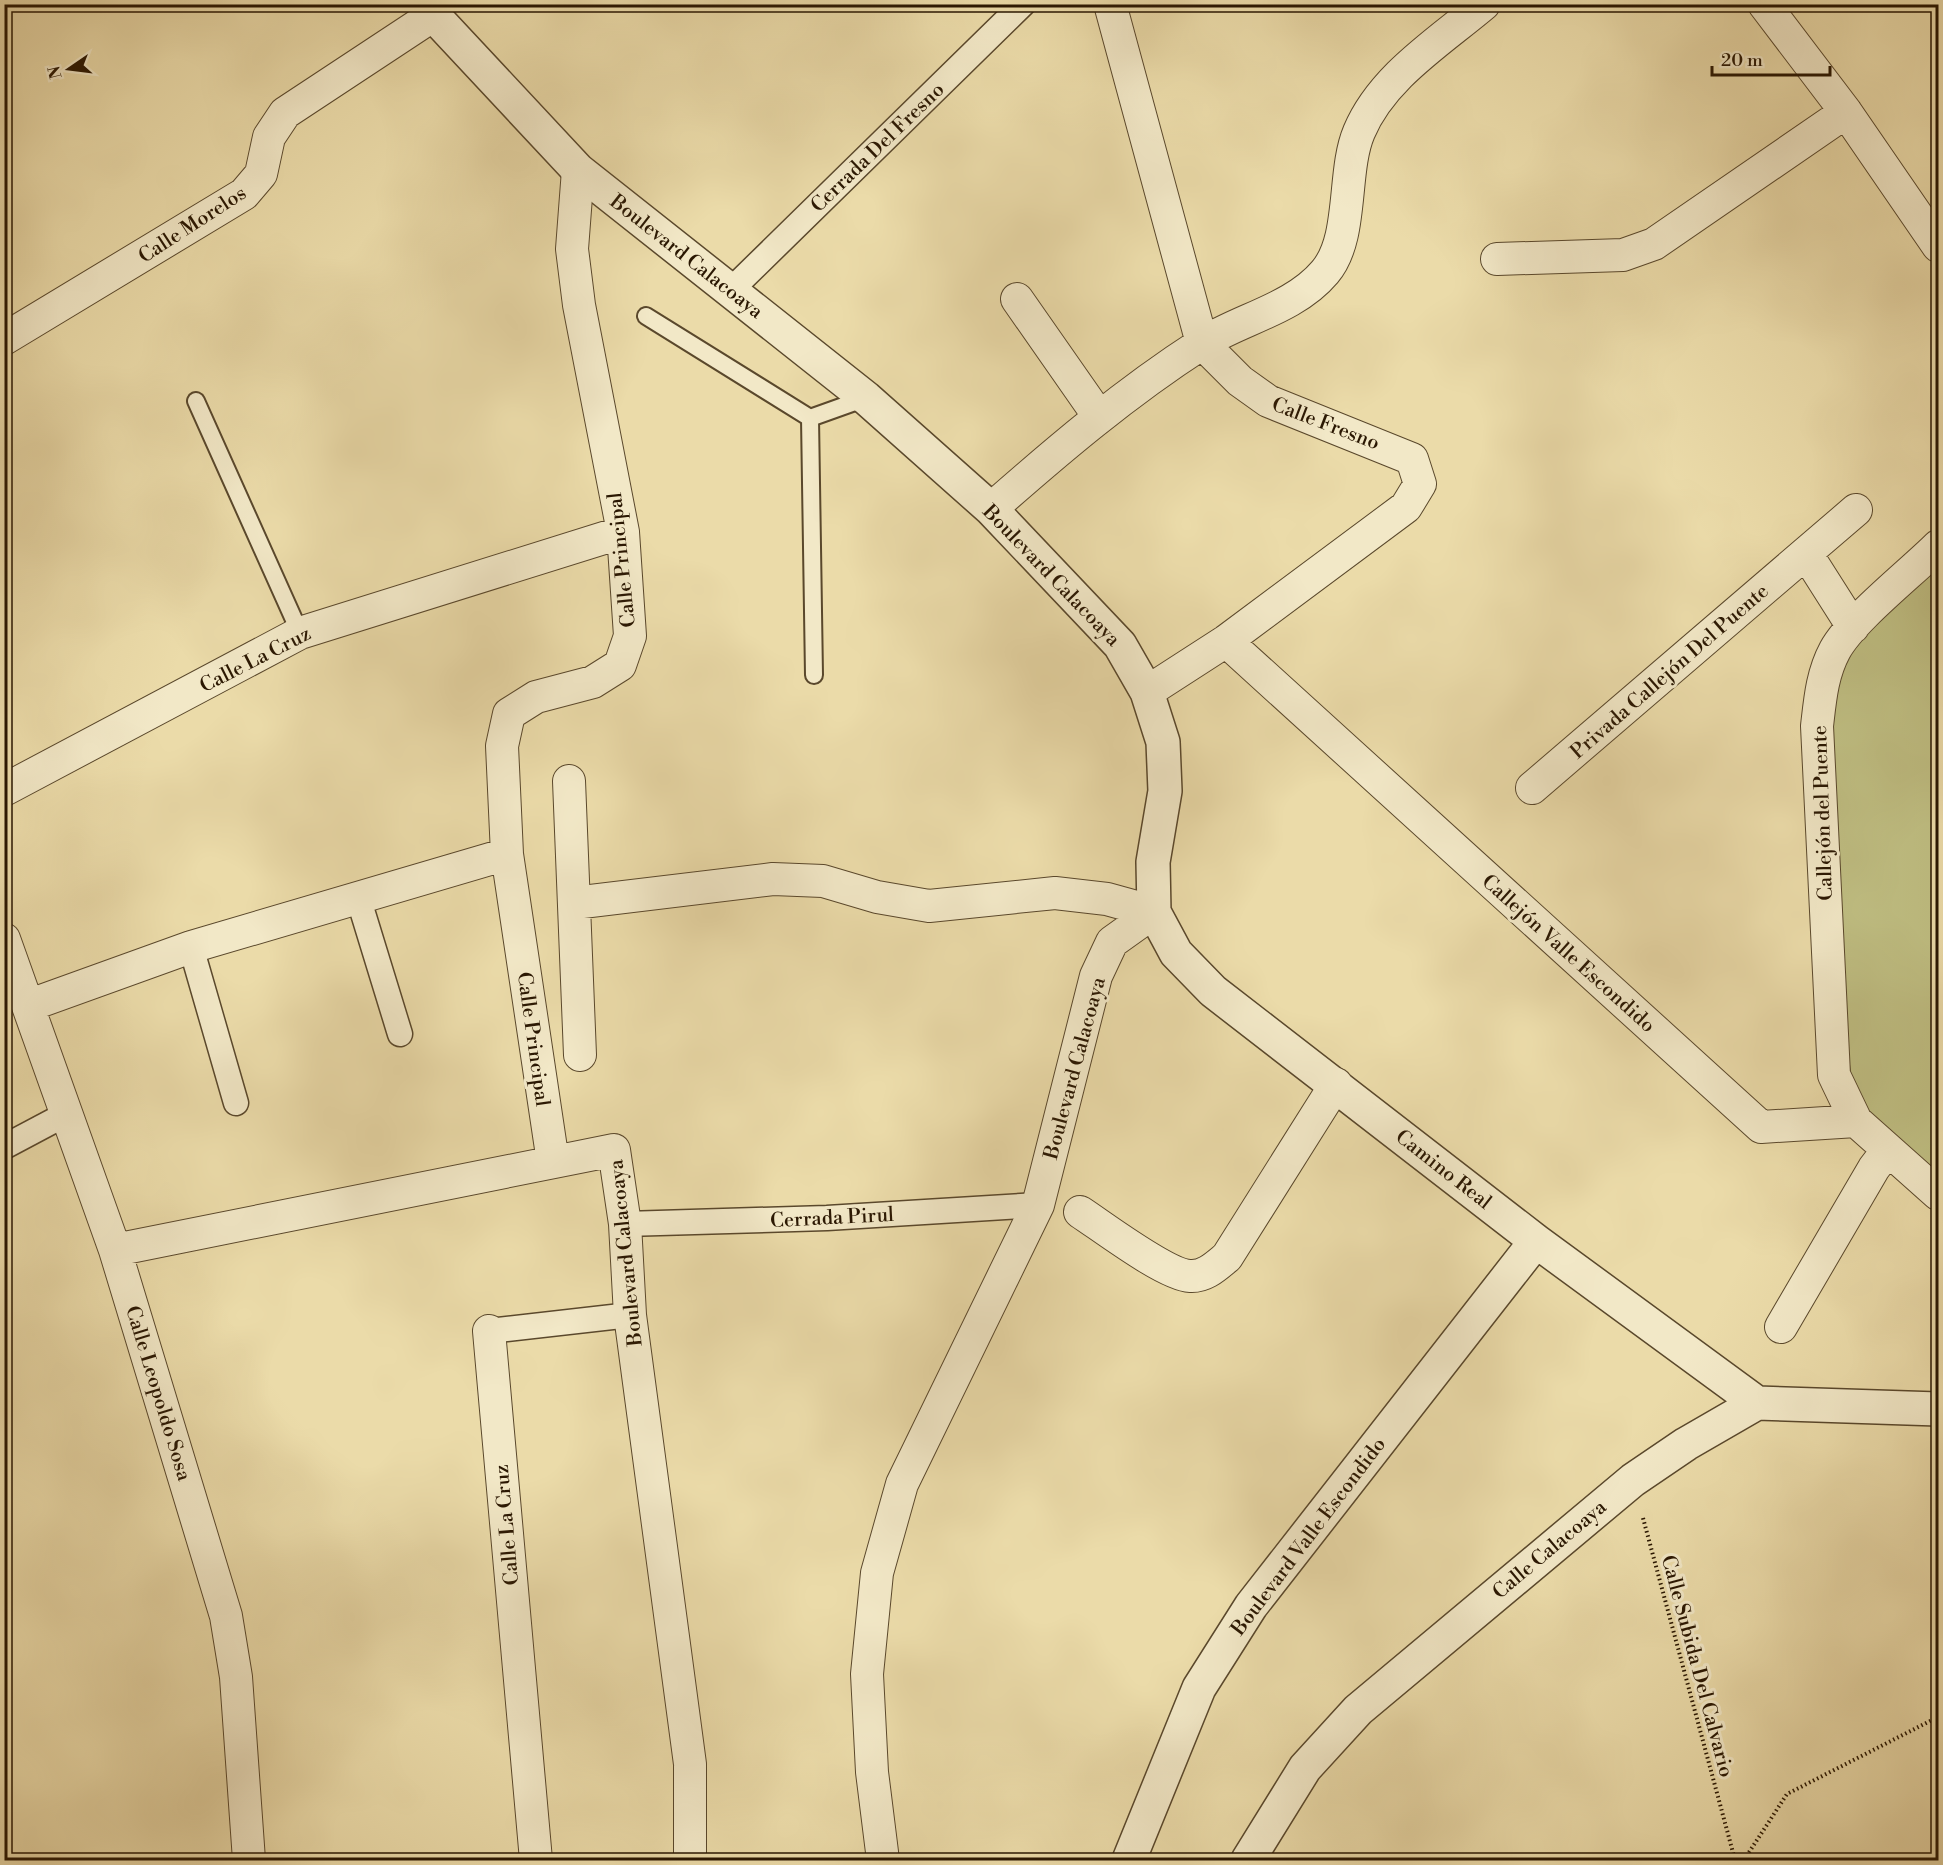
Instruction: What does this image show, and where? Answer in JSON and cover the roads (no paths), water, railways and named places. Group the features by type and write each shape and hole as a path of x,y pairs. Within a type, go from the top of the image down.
{"street":[{"name":"Cerrada Del Fresno","path":"731,290 1023,4"},
{"name":"Calle Fresno","path":"1110,4 1202,343 1240,381 1268,401 1386,446 1412,459 1420,484 1406,507 1226,640 1147,692"},
{"path":"991,509 1098,415 1202,343 1304,292 1326,271 1338,249 1358,134 1374,103 1399,75 1484,4"},
{"path":"1764,4 1846,112 1938,246"},
{"name":"Boulevard Calacoaya","path":"427,10 578,170 866,398 991,509 1120,645 1147,692 1163,742 1165,791 1153,862 1154,912 1112,942 1096,976 1038,1205 903,1484 877,1573 867,1674 872,1772 883,1860"},
{"name":"Calle Morelos","path":"4,339 244,194 261,174 269,137 285,112 427,10"},
{"path":"1497,259 1623,255 1654,244 1846,112"},
{"name":"Calle Principal","path":"553,1162 507,854 502,746 509,714 536,697 593,682 620,665 630,636 622,532 579,305 572,249 578,170"},
{"path":"1017,299 1098,415"},
{"name":"Privada Callejón Del Puente","path":"1532,788 1856,510"},
{"name":"Calle La Cruz","path":"4,789 300,633 622,532"},
{"name":"Callejón del Puente","path":"1856,1121 1834,1075 1817,726 1822,683 1835,650 1853,627 1938,546"},
{"path":"1806,553 1853,627"},
{"name":"Callejón Valle Escondido","path":"1226,640 1761,1126 1856,1121"},
{"path":"569,781 580,1055"},
{"path":"30,1005 190,947 507,854"},
{"path":"574,903 773,879 823,881 877,897 929,906 1055,893 1107,899 1154,912"},
{"path":"358,897 400,1034"},
{"name":"Camino Real","path":"1154,912 1176,953 1214,991 1536,1241 1757,1403"},
{"name":"Calle Leopoldo Sosa","path":"4,939 30,1005 115,1250 226,1616 236,1677 249,1860"},
{"path":"190,947 236,1103"},
{"path":"1080,1212 1169,1269 1190,1276 1210,1271 1227,1257 1336,1084"},
{"path":"4,1147 68,1113"},
{"path":"1856,1121 1938,1194"},
{"name":"Boulevard Calacoaya","path":"115,1250 614,1150 626,1224 630,1315 690,1764 690,1860"},
{"path":"1782,1327 1874,1168 1887,1151"},
{"name":"Cerrada Pirul","path":"626,1224 827,1218 1038,1205"},
{"name":"Boulevard Valle Escondido","path":"1129,1860 1200,1688 1251,1606 1536,1241"},
{"name":"Calle La Cruz","path":"536,1860 489,1331 630,1315"},
{"path":"1757,1403 1938,1409"},
{"name":"Calle Calacoaya","path":"1248,1860 1305,1768 1358,1710 1633,1480 1686,1444 1757,1403"}],"lane":[{"path":"646,316 810,418"},
{"path":"810,418 866,398"},
{"path":"196,401 300,633"},
{"path":"810,418 814,675"}]}
